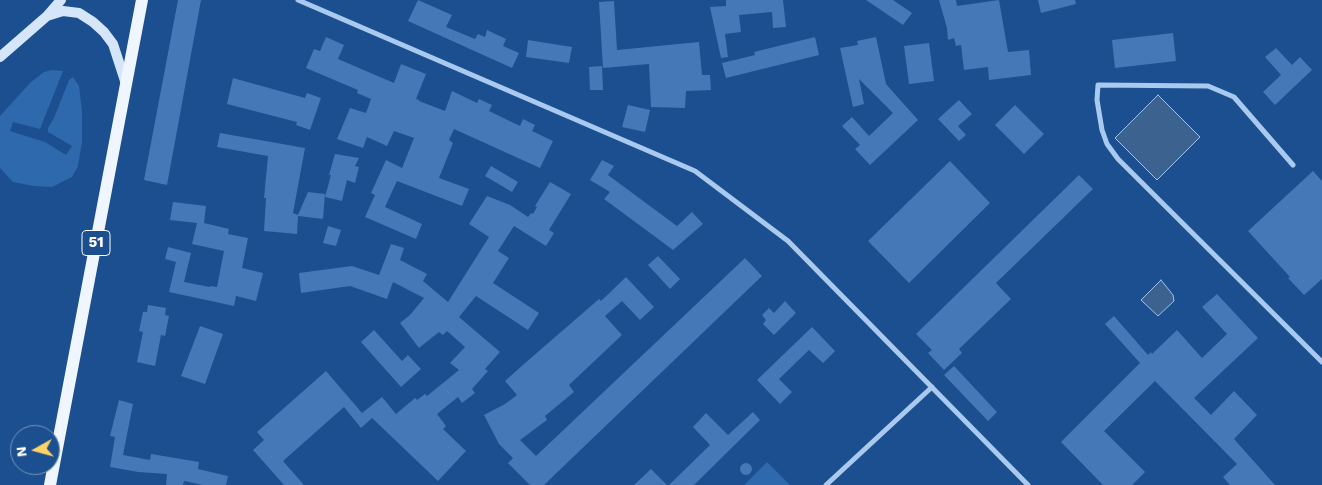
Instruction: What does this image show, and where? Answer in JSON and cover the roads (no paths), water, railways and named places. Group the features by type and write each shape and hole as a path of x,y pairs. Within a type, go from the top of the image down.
{"main road":[{"name":"51","path":"50,485 142,0"}],"street":[{"path":"0,57 61,0"},
{"path":"298,0 695,171 788,241 1028,485"},
{"path":"46,16 63,11 79,13 93,22 113,44 126,86"},
{"path":"1293,165 1234,96 1208,86 1098,85 1097,100 1102,130 1107,144 1118,159 1322,362"},
{"path":"826,485 932,386"}]}
